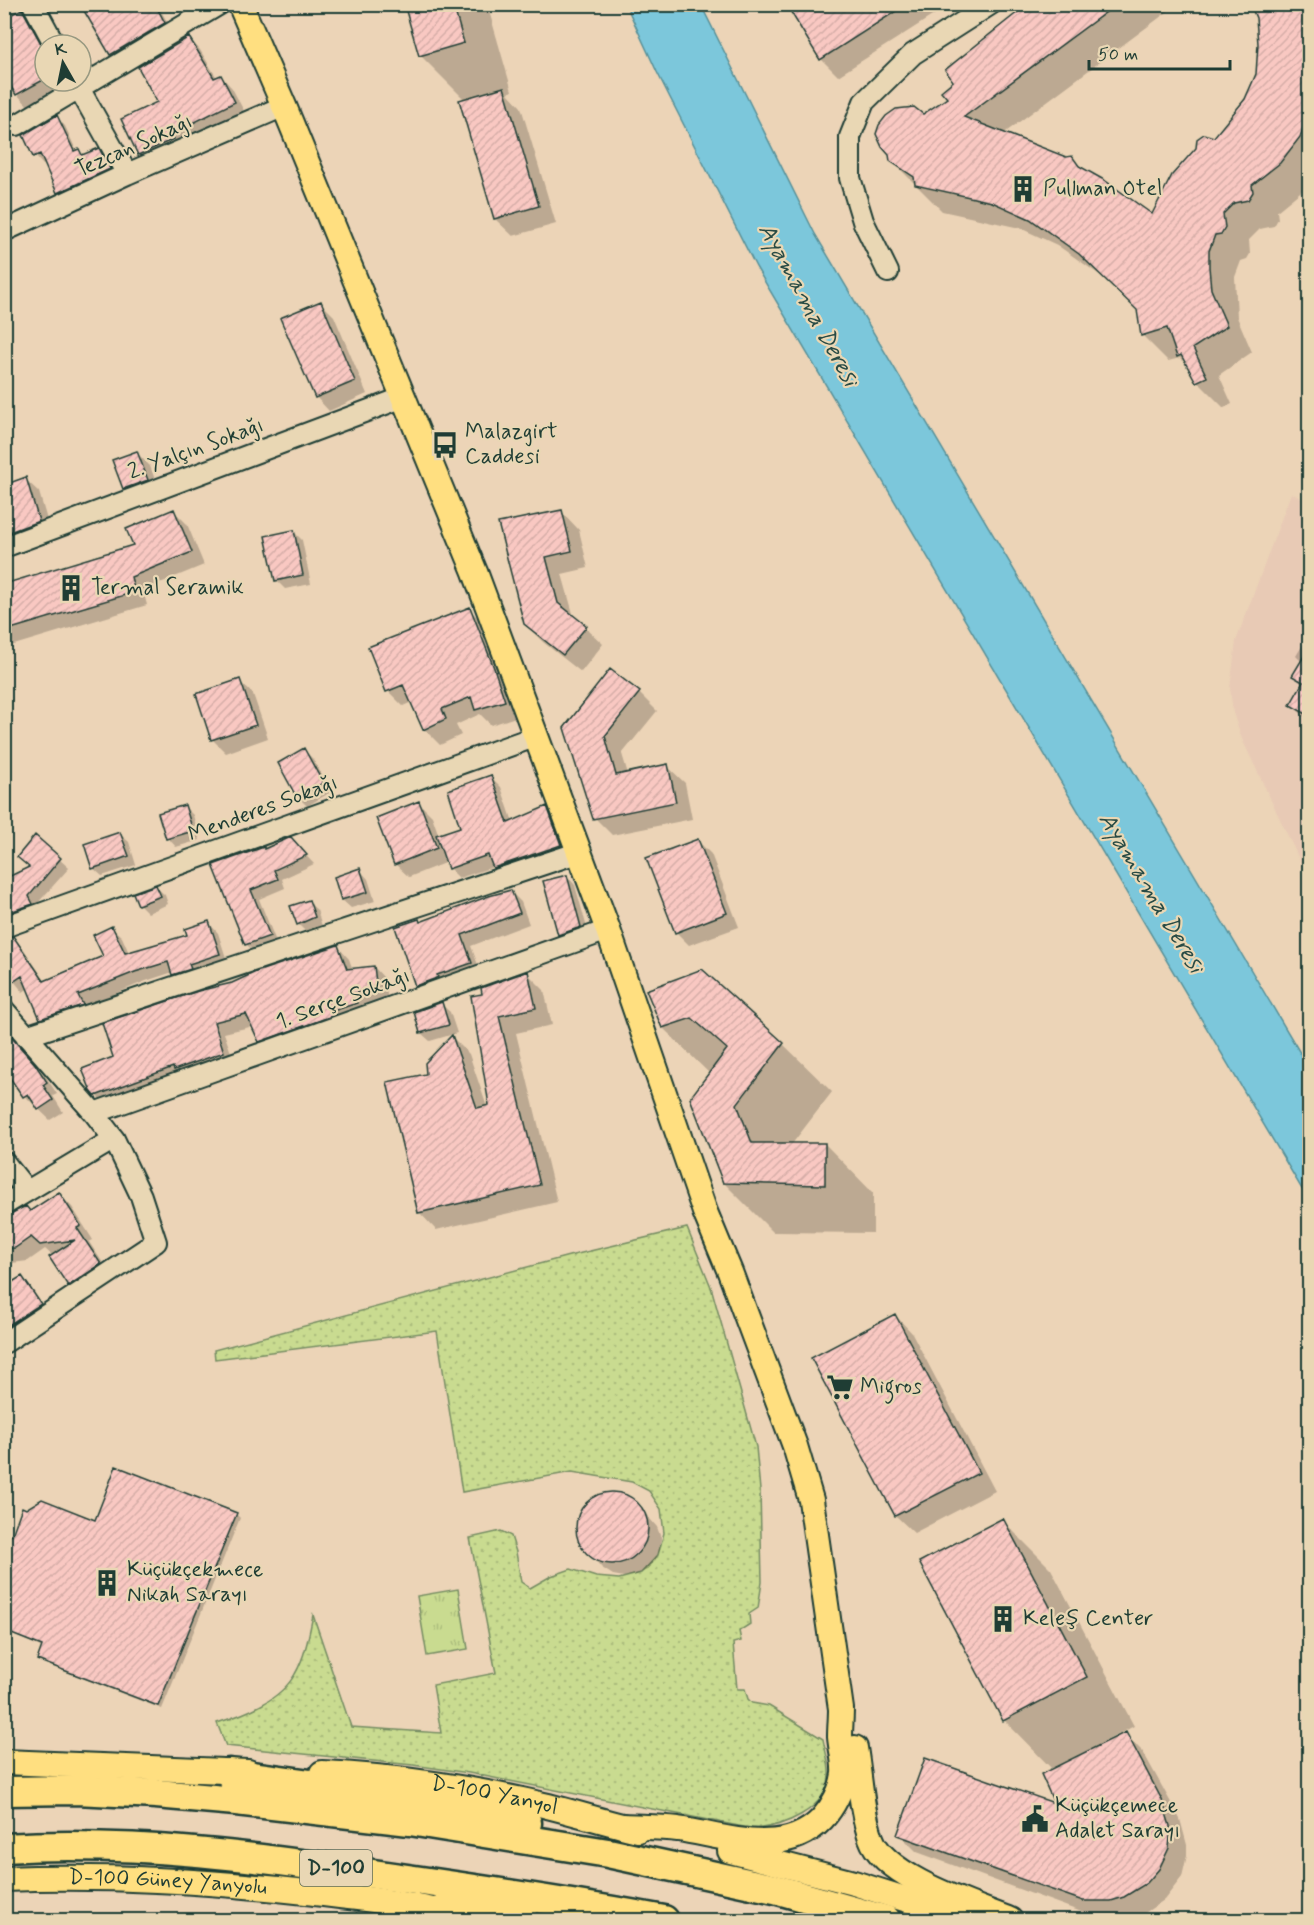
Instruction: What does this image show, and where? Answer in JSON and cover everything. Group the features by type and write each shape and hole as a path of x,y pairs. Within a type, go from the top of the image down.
{"highway":[{"path":"229,1773 426,1800 474,1809 517,1819 608,1853"},
{"name":"D-100","path":"4,1791 87,1791 236,1801 410,1821 608,1853 775,1889 886,1920"},
{"name":"D-100","path":"4,1848 137,1849 232,1856 322,1866 664,1920"},
{"path":"439,1911 524,1920"}],"main road":[{"path":"240,4 475,572 580,852 705,1212 795,1446 811,1500 841,1709 840,1735 844,1773 837,1797 829,1811 818,1824 800,1835 783,1841 729,1839 676,1829 622,1826"},
{"path":"841,1709 854,1739 865,1813 871,1839 879,1854 910,1878 1010,1920"},
{"name":"D-100 Yanyol","path":"4,1762 229,1773 329,1774 410,1781 523,1800 735,1852 854,1883 971,1920"},
{"name":"D-100 Güney Yanyolu","path":"4,1879 116,1878 198,1883 373,1900 439,1911 472,1920"}],"street":[{"path":"33,4 49,33"},
{"path":"93,76 220,4"},
{"path":"888,272 863,221 850,178 850,137 864,102 913,54 991,4"},
{"path":"17,125 65,93"},
{"path":"81,93 127,174"},
{"name":"Tezcan Sokağı","path":"4,231 127,174 284,106"},
{"name":"2. Yalçın Sokağı","path":"4,546 404,397"},
{"name":"Menderes Sokağı","path":"4,927 537,736"},
{"path":"26,1036 580,852"},
{"name":"1. Serçe Sokağı","path":"94,1113 608,930"},
{"path":"4,1010 114,1139 141,1196 156,1242 4,1343"},
{"path":"4,1205 114,1139"},
{"path":"4,1162 27,1191"}],"shaded area":[{"path":"1291,493 1310,503 1309,880 1242,739 1233,713 1230,688 1236,641"}],"green space":[{"path":"687,1228 711,1287 756,1447 760,1490 762,1582 758,1608 749,1614 750,1624 739,1631 741,1641 733,1643 737,1689 745,1689 752,1703 769,1706 823,1739 829,1776 826,1788 812,1807 777,1825 754,1829 469,1773 226,1746 217,1723 261,1705 280,1692 288,1683 301,1660 313,1615 351,1727 441,1733 433,1685 496,1673 470,1538 501,1531 511,1536 521,1582 530,1588 551,1576 571,1569 596,1577 619,1579 641,1573 658,1555 664,1533 661,1509 649,1491 632,1482 572,1472 462,1492 437,1331 215,1359 214,1350 569,1256"},
{"path":"458,1589 468,1649 427,1656 417,1596"},
{"path":"281,1914 348,1920 211,1920"}],"water":[{"name":"Ayamama Deresi","path":"626,5 701,5 815,234 1309,1068 1309,1201 756,267 657,72"}],"building":[{"path":"80,4 155,4 165,23 110,55"},
{"path":"404,4 453,4 464,43 419,56"},
{"path":"786,4 907,4 820,60"},
{"name":"Pullman Otel","path":"1028,4 1117,4 964,117 1066,157 1072,156 1079,166 1104,180 1152,214 1172,175 1196,148 1197,139 1204,134 1214,137 1245,99 1256,74 1258,44 1256,18 1250,4 1310,4 1310,110 1300,137 1280,163 1252,185 1253,192 1248,200 1234,203 1223,214 1225,227 1221,234 1215,235 1209,251 1211,289 1227,326 1193,348 1207,377 1196,382 1181,355 1177,357 1167,328 1141,336 1137,310 1079,254 1030,219 992,202 915,185 914,177 890,161 889,155 882,147 876,134 886,116 896,109 914,107 923,114 947,98 941,91 953,81 945,70"},
{"path":"22,9 35,33 33,33 33,86 16,95 4,75 4,18"},
{"path":"189,37 214,78 221,75 235,102 171,134 174,139 138,155 121,119 157,102 138,67"},
{"path":"504,87 539,206 494,219 459,100"},
{"path":"57,115 74,151 79,149 82,155 99,148 110,169 57,193 40,154 33,157 23,135"},
{"path":"321,301 355,381 315,398 280,318"},
{"path":"137,451 148,480 123,489 112,460"},
{"path":"26,477 39,521 4,534 4,485"},
{"name":"Termal Seramik","path":"174,509 192,552 131,577 135,592 4,631 4,584 133,545 126,529"},
{"path":"562,510 572,551 546,557 558,603 587,626 563,655 524,624 498,523"},
{"path":"294,530 303,575 275,581 265,536"},
{"path":"470,607 505,701 475,710 471,697 442,709 446,719 423,730 403,685 386,692 368,647"},
{"path":"1310,646 1310,716 1290,705 1303,682 1292,676"},
{"path":"610,669 640,692 605,736 616,775 668,764 676,802 593,819 564,728"},
{"path":"240,679 256,725 211,740 196,694"},
{"path":"304,748 323,783 297,798 278,763"},
{"path":"491,775 508,823 547,806 561,845 493,868 488,855 448,869 436,835 460,827 448,790"},
{"path":"419,801 437,848 394,865 376,818"},
{"path":"185,805 193,831 166,839 158,813"},
{"path":"120,832 129,856 92,869 84,844"},
{"path":"35,835 61,858 29,896 33,904 4,914 4,879 29,867 17,857"},
{"path":"291,837 307,855 274,870 278,879 251,890 270,936 245,945 213,865 264,847 264,849"},
{"path":"698,839 727,913 675,933 646,858"},
{"path":"360,868 368,892 341,900 334,877"},
{"path":"567,875 581,927 558,935 543,881"},
{"path":"156,885 161,896 138,905 133,893"},
{"path":"511,890 520,913 462,935 472,963 437,975 438,977 415,986 395,927 419,919 420,922"},
{"path":"309,900 315,917 297,925 290,906"},
{"path":"209,921 220,954 189,964 191,969 172,975 168,962 135,972 78,995 83,1005 40,1019 22,976 4,988 4,939 13,936 44,981 103,956 93,935 112,926 125,953 187,935 185,929"},
{"path":"338,945 347,969 374,966 377,991 354,993 357,1003 333,1011 335,1015 259,1042 246,1014 214,1022 224,1052 174,1070 173,1067 95,1096 91,1091 82,1069 113,1057 102,1023 198,991 232,983 256,972"},
{"path":"702,969 784,1043 737,1104 752,1143 825,1143 825,1185 723,1183 690,1098 727,1049 692,1018 662,1028 646,990"},
{"path":"528,971 536,1008 499,1016 540,1185 418,1213 387,1082 426,1074 425,1063 452,1035 477,1108 489,1105 471,996 482,994 481,988"},
{"path":"442,1002 449,1025 420,1033 414,1012"},
{"path":"4,1029 35,1064 47,1082 43,1085 53,1100 38,1110 28,1094 23,1097 4,1069"},
{"path":"59,1192 81,1226 77,1228 101,1264 68,1286 49,1257 75,1240 40,1245 31,1237 15,1248 4,1249 4,1217 26,1206 30,1211"},
{"path":"22,1276 41,1304 4,1328 4,1287"},
{"path":"895,1314 979,1473 895,1516 811,1358"},
{"name":"Küçükçekmece Nikah Sarayı","path":"116,1466 237,1513 158,1706 37,1660 42,1646 4,1631 4,1531 12,1535 22,1507 26,1509 42,1499 95,1520"},
{"path":"612,1492 632,1498 642,1508 648,1528 642,1548 632,1558 612,1564 592,1558 582,1548 576,1528 582,1508 592,1498"},
{"name":"Keleş Center","path":"1003,1518 1087,1677 1003,1721 919,1562"},
{"name":"Küçükçemece Adalet Sarayı","path":"1126,1732 1162,1800 1170,1826 1170,1837 1169,1848 1159,1869 1147,1883 1124,1897 1111,1901 1083,1901 897,1835 925,1758 1054,1803 1041,1774"}],"place":[{"name":"Pullman Otel","path":"1023,189"},
{"name":"Malazgirt Caddesi","path":"445,445"},
{"name":"Termal Seramik","path":"71,588"},
{"name":"Migros","path":"840,1387"},
{"name":"Küçükçekmece Nikah Sarayı","path":"107,1583"},
{"name":"Keleş Center","path":"1003,1619"},
{"name":"Küçükçemece Adalet Sarayı","path":"1035,1819"}]}
